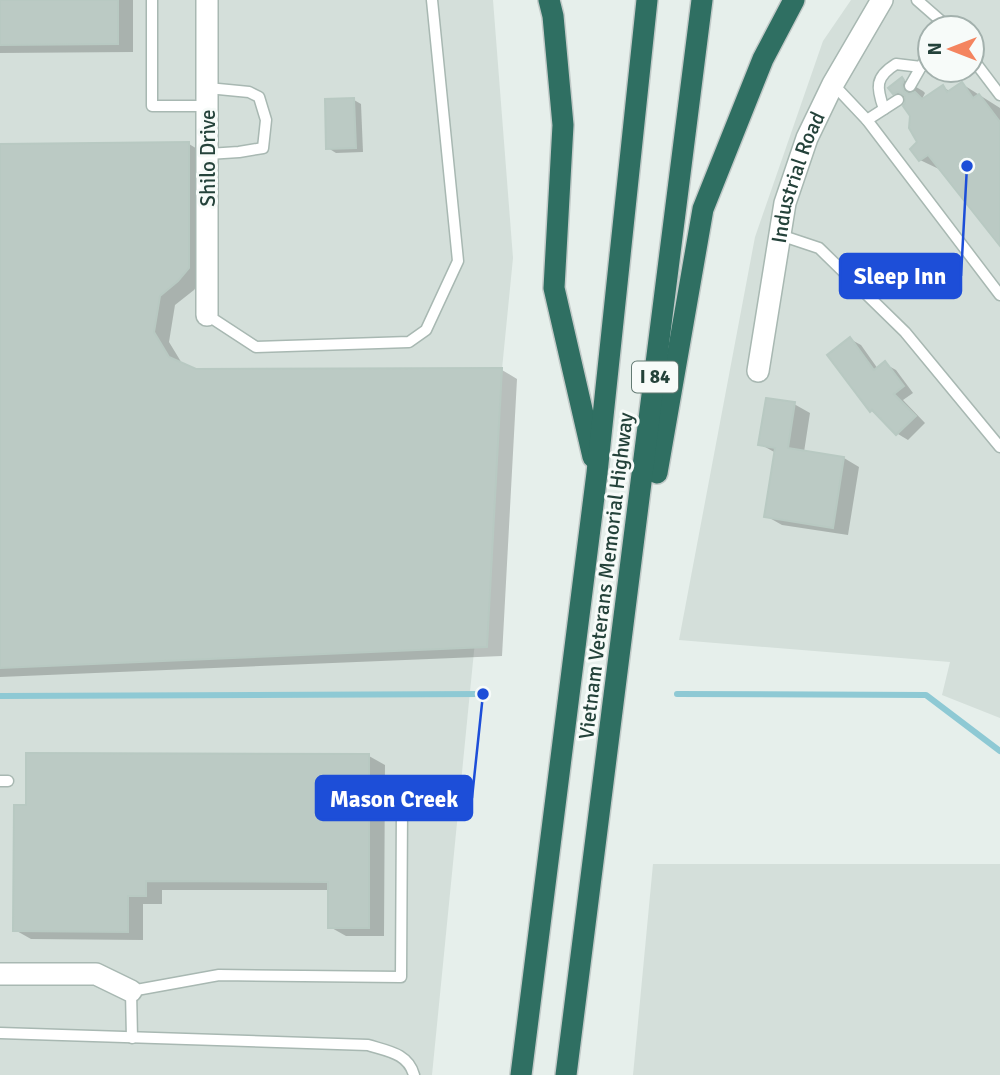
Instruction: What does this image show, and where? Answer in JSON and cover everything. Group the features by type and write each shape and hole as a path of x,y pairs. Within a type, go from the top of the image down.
{"highway":[{"path":"549,0 553,16 563,125 554,288 597,473"},
{"name":"Vietnam Veterans Memorial Highway","path":"521,1075 597,473 647,0"},
{"name":"Vietnam Veterans Memorial Highway","path":"566,1075 702,0"},
{"path":"608,755 703,209 763,59 794,0"}],"street":[{"name":"Shilo Drive","path":"207,0 207,315"},
{"name":"Industrial Road","path":"758,371 785,204 807,138 833,84 883,0"},
{"path":"0,974 96,974 131,991"}],"lane":[{"path":"152,0 152,106 248,92 259,97 266,120 263,148 208,154"},
{"path":"207,315 256,347 409,342 426,330 458,261 432,0"},
{"path":"917,0 933,14"},
{"path":"884,109 878,94 879,80 887,70 897,64 916,66"},
{"path":"910,86 916,76"},
{"path":"986,76 1000,95"},
{"path":"833,84 867,120 1000,295"},
{"path":"867,120 898,100"},
{"path":"780,235 819,248 905,332 1000,447"},
{"path":"132,1038 131,991 219,975 401,977 402,807"},
{"path":"0,1033 368,1045 399,1054 411,1067 414,1075"}],"shaded area":[{"path":"0,0 493,0 513,258 432,1075 0,1075"},
{"path":"851,0 1000,0 1000,718 942,695 950,662 679,640 755,237 823,41"},
{"path":"653,864 1000,864 1000,1075 633,1075"}],"building":[{"path":"0,0 118,0 118,44 0,45"},
{"path":"902,77 904,91 909,94 915,92 922,99 943,85 947,92 963,84 973,98 979,94 1000,122 1000,246 928,155 919,161 910,149 917,142 909,128 910,116 903,106 905,96 898,92 893,94 888,88"},
{"path":"354,98 356,148 326,149 325,99"},
{"path":"189,142 189,268 160,296 154,332 169,357 196,369 502,368 487,647 0,668 0,144"},
{"path":"850,337 874,370 885,361 904,386 894,394 916,416 896,435 872,410 870,412 827,355"},
{"path":"766,398 795,402 788,448 844,457 833,528 764,517 775,448 758,445"},
{"path":"26,753 369,754 369,928 328,928 328,882 146,881 146,896 128,896 128,932 13,931 14,805 26,805"}],"waterway":[{"path":"0,696 483,694"},
{"path":"677,694 926,695 1000,751"}],"place":[{"name":"Sleep Inn","path":"967,166"},
{"name":"Mason Creek","path":"483,694"}]}
